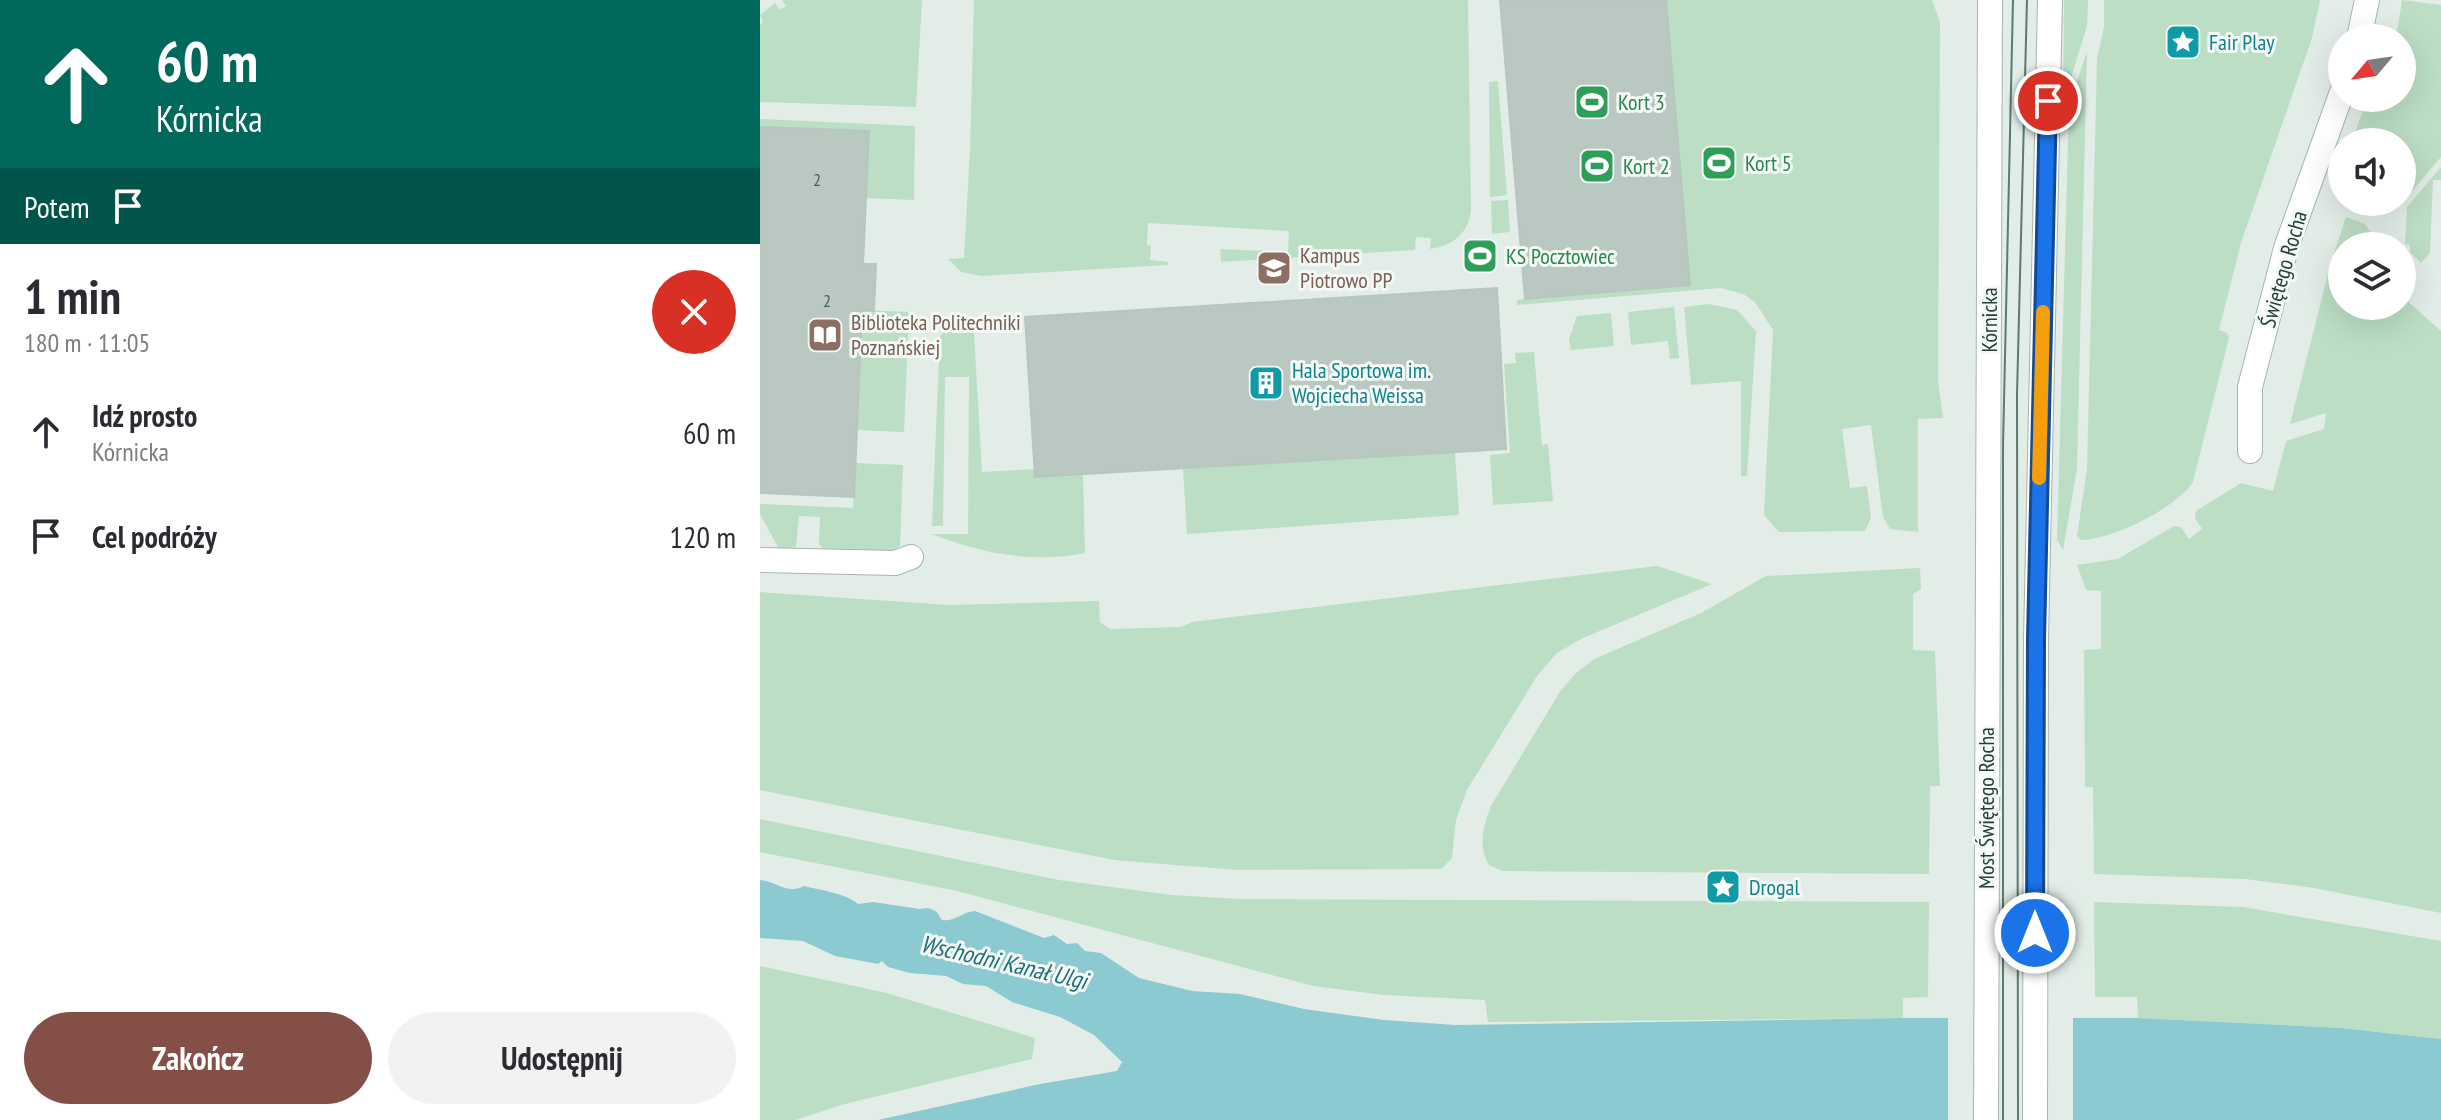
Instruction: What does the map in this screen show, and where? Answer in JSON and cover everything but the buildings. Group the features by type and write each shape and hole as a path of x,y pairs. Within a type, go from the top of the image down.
{"street":[{"name":"Kórnicka","path":"1987,639 1990,0"},
{"path":"2035,1120 2036,639 2050,0"},
{"path":"2362,24 2367,0"},
{"name":"Świętego Rocha","path":"2250,451 2250,387 2282,263 2335,112"},
{"path":"760,560 895,563 911,557"},
{"name":"Most Świętego Rocha","path":"1986,1120 1987,639"}],"green space":[{"path":"782,0 922,0 916,107 760,102 760,25 763,22 760,15 775,3 780,10 786,6"},
{"path":"974,0 1468,0 1471,211 1467,226 1446,245 1430,249 1431,238 1416,237 1415,250 1221,262 1220,249 1288,252 1289,231 1148,223 1150,260 1168,262 1168,265 982,276 961,272 948,259 964,258"},
{"path":"1666,0 1932,0 1940,22 1938,381 1943,418 1918,419 1918,532 1890,529 1883,517 1871,425 1842,429 1850,488 1867,486 1871,518 1865,531 1779,532 1764,515 1773,330 1755,302 1745,295 1721,288 1517,305 1517,300 1525,299 1690,285"},
{"path":"2064,0 2088,0 2087,26 2063,104"},
{"path":"2104,0 2320,0 2312,38 2241,243 2219,330 2227,333 2229,338 2193,482 2173,502 2142,521 2109,535 2081,540 2077,536 2087,469 2097,59 2104,27"},
{"path":"2402,0 2441,5 2441,157 2416,187 2416,128 2357,128 2362,112 2416,112 2416,24 2398,24"},
{"path":"2087,51 2077,469 2063,550 2057,540 2069,105"},
{"path":"1498,81 1507,195 1490,197 1489,82"},
{"path":"760,119 915,126 914,200 866,198 869,131 760,127"},
{"path":"2441,167 2441,180 2433,180 2430,253 2421,263 2416,258 2416,232 2406,232 2407,216 2416,216 2416,196"},
{"path":"1508,200 1510,232 1492,234 1491,201"},
{"path":"2346,217 2365,224 2370,232 2341,232"},
{"path":"2328,274 2328,320 2416,320 2416,309 2441,331 2441,913 2314,888 2245,879 2094,874 2093,787 2085,787 2084,650 2101,649 2101,591 2086,590 2077,565 2118,559 2174,526 2181,527 2189,539 2202,529 2195,518 2196,511 2241,483 2273,491 2286,441 2324,429 2326,413 2290,424"},
{"path":"1709,304 1737,310 1756,331 1747,476 1741,476 1741,381 1691,385 1684,307"},
{"path":"1674,307 1679,358 1670,359 1668,341 1631,345 1628,312"},
{"path":"862,310 909,312 904,432 857,430"},
{"path":"1611,313 1614,346 1571,350 1569,339 1577,316"},
{"path":"960,322 968,325 974,333 982,472 1034,469 1035,477 1083,474 1085,553 1046,557 1007,555 969,547 931,534 968,534 969,377 945,377 943,526 932,526 940,336 950,325"},
{"path":"1534,352 1542,445 1548,444 1553,501 1493,505 1490,455 1510,453 1504,364 1516,363 1515,353"},
{"path":"1455,452 1459,515 1187,534 1183,469"},
{"path":"856,463 903,465 900,546 892,551 826,551 819,544 820,517 799,516 796,547 779,549 760,514 760,504 853,508"},
{"path":"1657,566 1712,584 1583,638 1557,653 1537,676 1467,790 1456,820 1452,858 1441,869 1237,870 1114,860 760,790 760,592 949,605 1099,601 1100,622 1110,629 1181,627 1192,622"},
{"path":"1920,568 1921,589 1913,594 1913,650 1935,651 1940,786 1930,786 1929,874 1502,871 1489,865 1483,843 1491,806 1561,690 1594,659 1701,613 1766,576"},
{"path":"760,819 1059,880 1172,895 1240,899 1929,902 1928,997 1903,998 1903,1018 1488,1022 1485,1000 1384,995 1313,986 957,891 760,852"},
{"path":"2094,902 2243,907 2441,941 2441,1039 2342,1028 2138,1018 2137,997 2095,997"},
{"path":"760,966 887,993 1035,1038 1032,1059 845,1104 795,1120 760,1120"}],"water":[{"name":"Wschodni Kanał Ulgi","path":"760,880 792,889 804,886 825,891 858,904 873,902 928,908 936,911 942,920 975,911 1044,938 1054,935 1067,944 1077,943 1085,951 1101,953 1139,978 1192,991 1240,994 1304,1009 1384,1020 1455,1025 1903,1018 2138,1018 2342,1028 2441,1039 2441,1120 878,1120 1040,1084 1117,1071 1122,1062 1094,1035 1060,1017 1012,1002 986,986 963,984 946,976 910,973 888,967 882,961 878,964 835,956 803,941 760,938"}],"pier":[{"path":"1948,1014 2073,1014 2073,1120 1948,1120"}],"tram line":[{"path":"2003,1120 2003,446 2013,0"},
{"path":"2018,1120 2017,395 2027,0"}],"slow traffic":[{"path":"2039,478 2043,312"}],"place":[{"name":"Fair Play","path":"2183,42"},
{"name":"Kort 3","path":"1592,102"},
{"name":"Kort 5","path":"1719,163"},
{"name":"Kort 2","path":"1597,166"},
{"name":"KS Pocztowiec","path":"1480,256"},
{"name":"Kampus Piotrowo PP","path":"1274,268"},
{"name":"Biblioteka Politechniki Poznańskiej","path":"825,335"},
{"name":"Hala Sportowa im. Wojciecha Weissa","path":"1266,383"},
{"name":"Drogal","path":"1723,887"}],"route":[{"path":"2035,933 2036,639 2048,101"}]}
